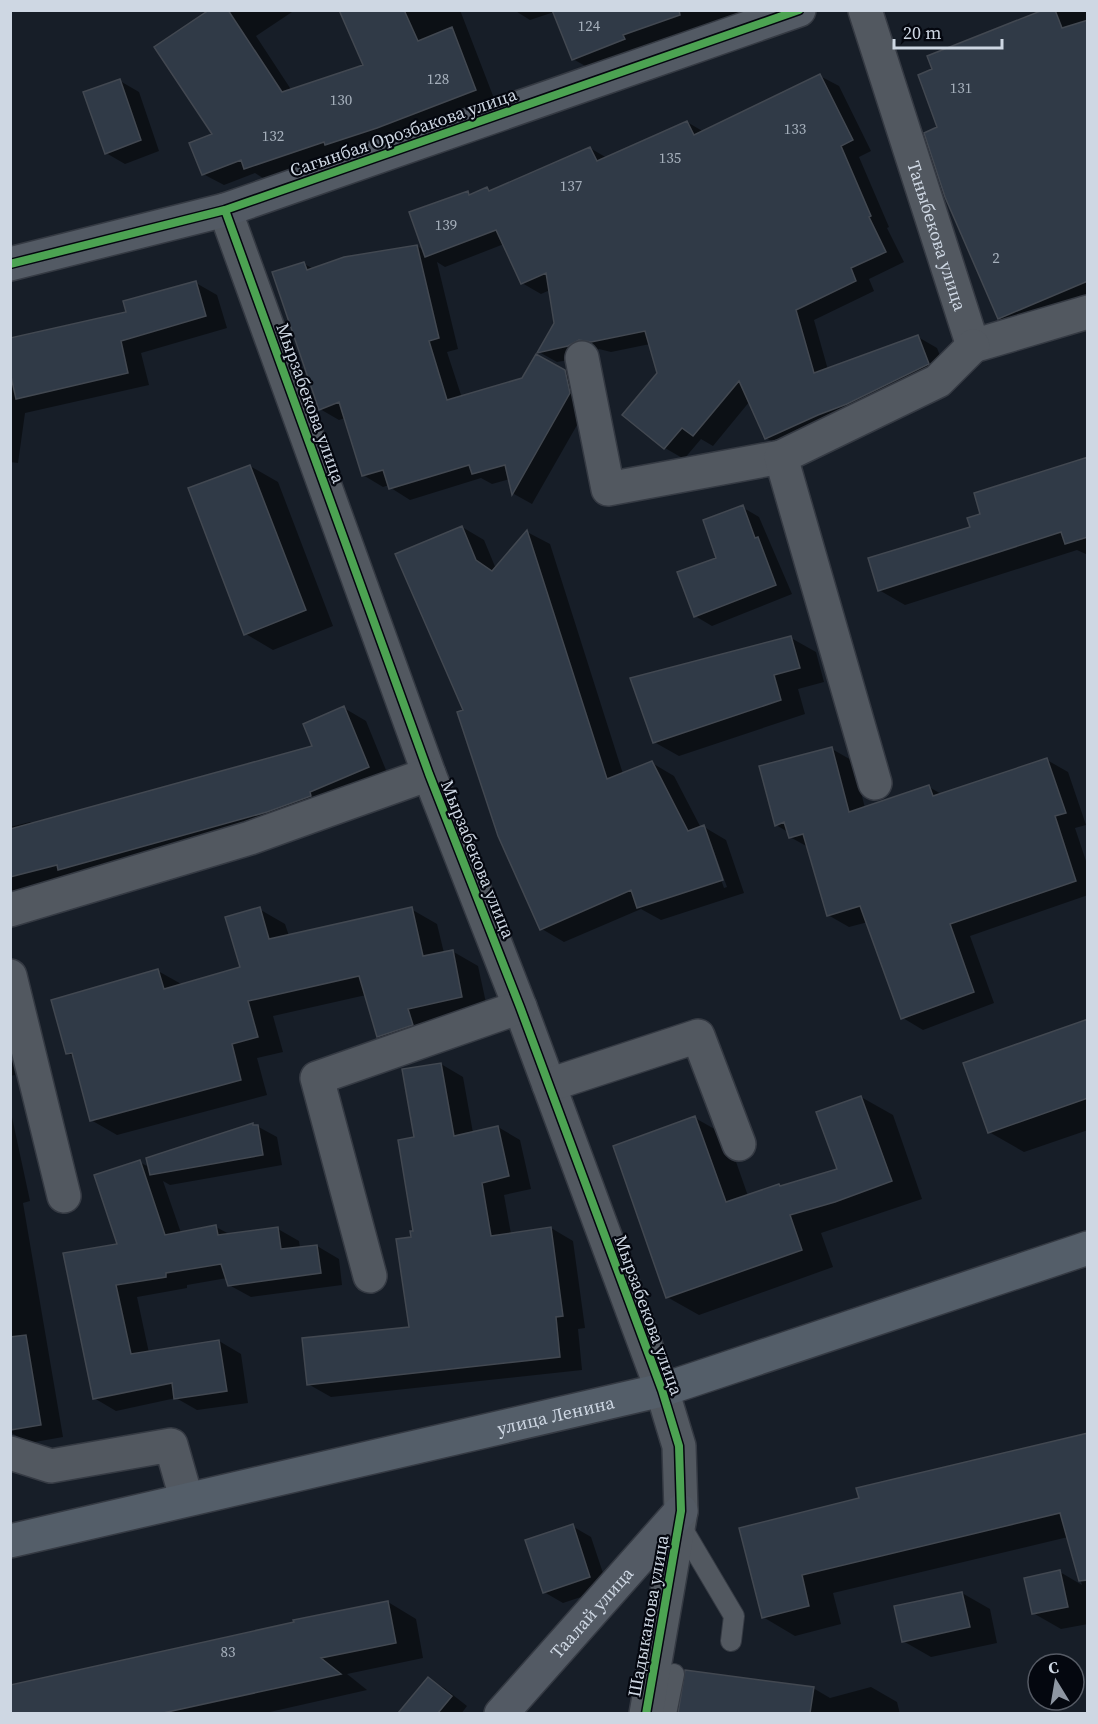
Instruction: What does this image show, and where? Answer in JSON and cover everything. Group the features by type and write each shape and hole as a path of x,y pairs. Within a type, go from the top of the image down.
{"main road":[{"name":"улица Ленина","path":"10,1541 662,1390 1088,1248"}],"street":[{"name":"Сагынбая Орозбакова улица","path":"10,264 225,210 799,10"},
{"name":"Таныбекова улица","path":"865,10 973,346"},
{"name":"Мырзабекова улица","path":"225,210 429,774 520,1007 662,1390 679,1446 680,1517"},
{"path":"582,358 608,489 781,458 938,381 973,346 1088,312"},
{"path":"781,458 875,783"},
{"path":"10,910 250,838 429,774"},
{"path":"10,976 64,1196"},
{"path":"370,1276 317,1078 520,1007"},
{"path":"549,1085 698,1036 740,1144"},
{"path":"10,1453 51,1466 171,1445 185,1494"},
{"name":"Таалай улица","path":"501,1713 680,1517"},
{"name":"Шадыканова улица","path":"646,1713 680,1517"}],"lane":[{"path":"680,1517 734,1616 731,1641"},
{"path":"666,1713 674,1674"}],"building":[{"path":"209,10 228,10 282,92 363,65 339,10 404,10 418,41 452,27 476,90 377,128 325,145 324,142 244,169 241,160 202,175 189,143 212,134 154,47"},
{"path":"552,10 679,10 680,15 623,35 625,39 572,60"},
{"path":"1043,10 1055,10 1062,28 1088,20 1088,281 998,319 945,197 924,133 937,127 918,75 932,69 927,56"},
{"path":"820,74 853,140 841,146 871,216 869,217 886,252 851,268 856,281 796,310 814,373 918,335 929,364 847,404 765,439 739,381 693,436 682,428 664,449 622,415 657,373 645,331 591,342 579,340 568,346 537,353 554,323 546,273 521,284 496,230 425,257 409,212 468,191 469,195 487,187 489,191 590,147 597,161 687,121 694,135"},
{"path":"120,79 141,140 105,154 83,92"},
{"path":"417,245 439,338 429,341 447,400 522,378 536,354 565,370 570,393 512,495 505,465 472,474 469,465 389,489 383,470 362,476 339,402 319,410 272,272 304,262 307,270 344,257"},
{"path":"196,281 206,316 121,341 128,373 16,399 10,372 10,338 126,312 123,301"},
{"path":"1088,457 1088,537 1065,544 1061,532 878,591 868,558 970,527 967,518 980,514 974,493"},
{"path":"250,465 306,610 244,635 188,488"},
{"path":"743,505 776,585 694,617 677,572 716,558 703,520"},
{"path":"462,526 476,560 492,571 527,530 607,779 652,761 688,831 704,825 723,880 637,908 631,890 540,930 498,836 457,712 463,710 395,554"},
{"path":"791,636 800,668 774,675 781,700 653,743 630,678"},
{"path":"344,706 369,767 310,792 311,796 267,812 58,870 57,865 10,877 10,829 312,746 303,724"},
{"path":"832,747 849,812 929,785 933,796 1047,758 1066,813 1055,816 1076,881 950,924 974,992 901,1019 860,906 827,916 803,834 789,838 784,822 775,826 759,766"},
{"path":"260,907 269,939 412,907 423,956 453,950 462,997 408,1009 413,1025 377,1037 359,976 248,1001 258,1037 232,1044 241,1080 90,1121 72,1053 66,1054 51,1000 158,969 164,989 240,967 225,917"},
{"path":"1088,1019 1088,1098 988,1133 963,1063"},
{"path":"441,1063 454,1136 498,1126 509,1176 482,1183 491,1236 551,1227 563,1316 556,1317 560,1357 307,1385 302,1338 409,1327 396,1239 411,1237 410,1231 413,1231 398,1140 414,1137 402,1069"},
{"path":"861,1096 892,1181 835,1202 790,1215 802,1250 666,1298 613,1146 695,1116 726,1202 779,1184 780,1186 837,1169 816,1112"},
{"path":"253,1123 253,1125 258,1125 263,1155 150,1175 146,1158"},
{"path":"140,1160 165,1235 216,1225 218,1235 278,1227 281,1249 317,1245 321,1273 228,1286 221,1264 166,1273 166,1277 116,1285 131,1354 219,1340 227,1391 174,1399 172,1383 93,1399 63,1253 117,1244 94,1175"},
{"path":"26,1335 41,1425 10,1430 10,1337"},
{"path":"1088,1433 1088,1580 1079,1581 1060,1513 802,1575 809,1606 762,1618 739,1528 859,1498 856,1488"},
{"path":"573,1524 590,1577 543,1593 525,1540"},
{"path":"1060,1570 1068,1607 1032,1614 1024,1578"},
{"path":"962,1592 970,1627 902,1642 894,1606"},
{"path":"388,1601 396,1643 321,1658 341,1674 163,1713 10,1713 10,1685 294,1622 293,1620"},
{"path":"685,1670 814,1687 810,1713 678,1713"},
{"path":"428,1677 452,1696 438,1713 398,1713"}],"cycle path":[{"path":"10,264 225,210 799,10"},
{"path":"225,210 429,774 520,1007 662,1390 679,1446 681,1511 646,1714"}]}
